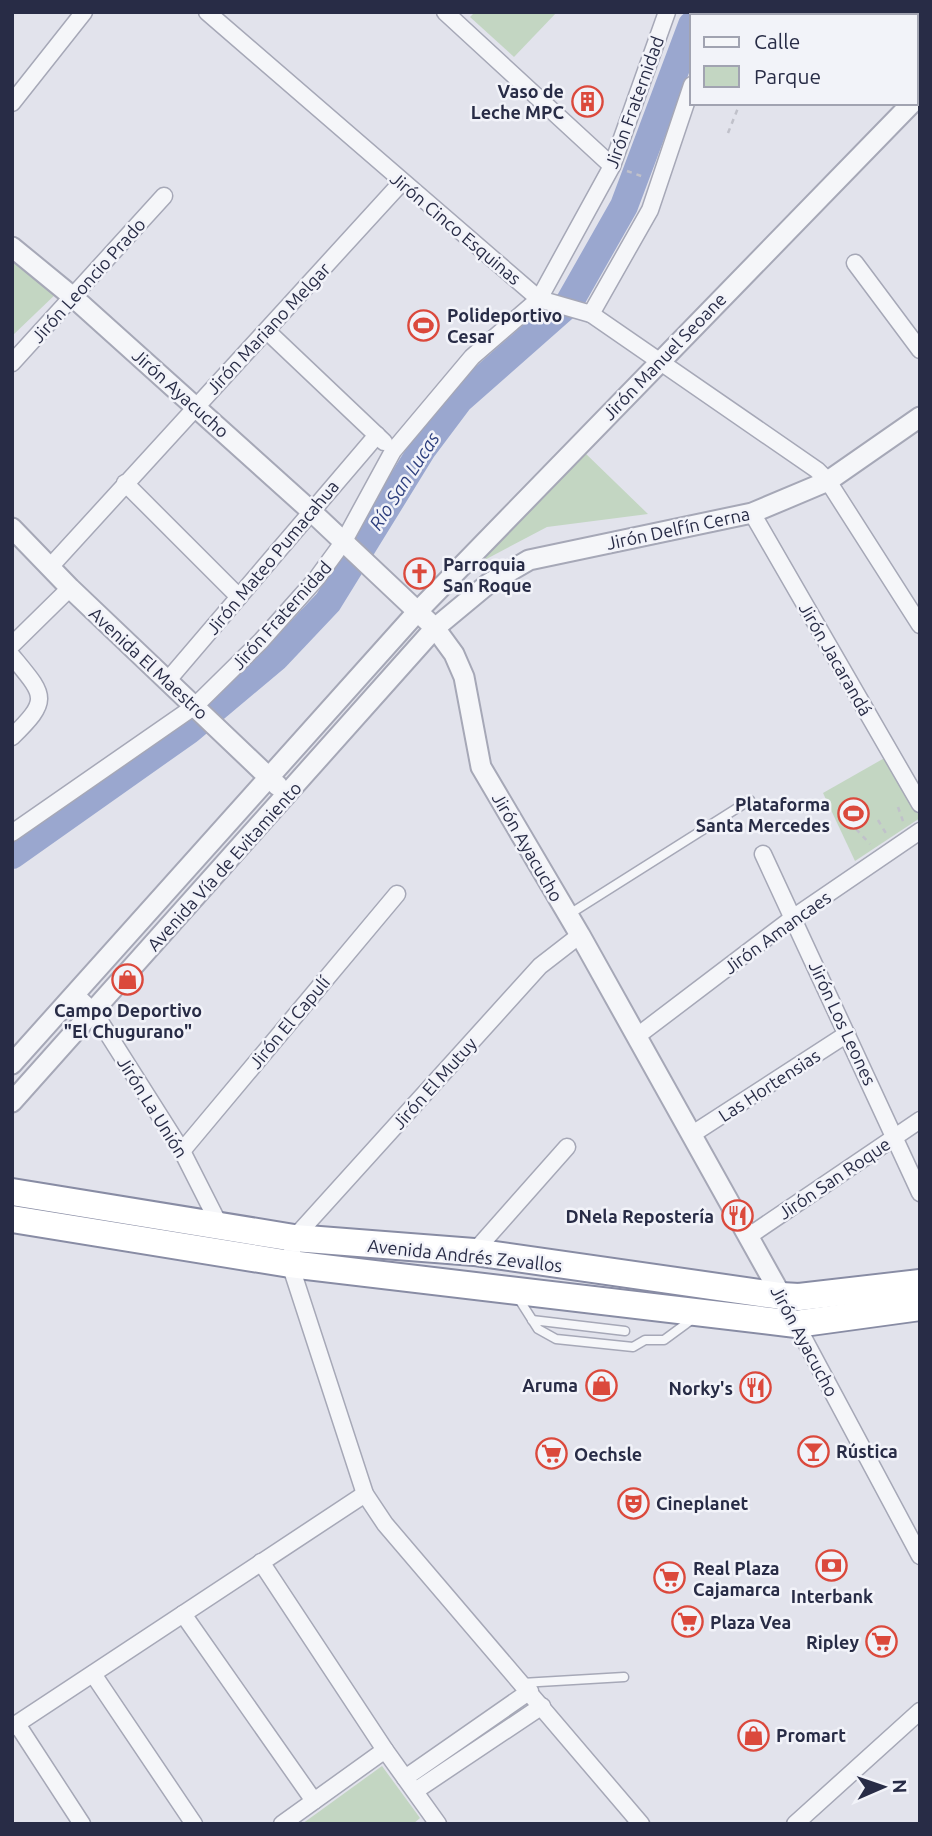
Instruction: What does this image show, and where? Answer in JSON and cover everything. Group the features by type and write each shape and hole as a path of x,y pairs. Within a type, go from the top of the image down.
{"highway":[{"name":"Avenida Andrés Zevallos","path":"12,1192 220,1226 292,1251 474,1252 800,1297 920,1283"},
{"name":"Avenida Andrés Zevallos","path":"12,1219 292,1251 513,1290 796,1324 920,1307"}],"street":[{"path":"12,103 84,12"},
{"name":"Jirón Cinco Esquinas","path":"206,12 401,183 546,301 589,314 806,461 828,481 917,614"},
{"path":"445,12 620,169"},
{"name":"Jirón Fraternidad","path":"12,833 199,710 317,578 354,550 393,451 472,356 546,301 620,169 667,12"},
{"path":"589,314 650,209 690,91"},
{"name":"Jirón Manuel Seoane","path":"418,611 910,105"},
{"name":"Jirón Mariano Melgar","path":"50,567 401,183"},
{"name":"Jirón Leoncio Prado","path":"12,363 164,196"},
{"name":"Jirón Ayacucho","path":"12,247 73,297 354,550 435,628 454,654 464,677 481,767 580,935 748,1236 916,1539 920,1556"},
{"path":"855,263 920,350"},
{"path":"267,331 393,451"},
{"name":"Jirón Delfín Cerna","path":"435,628 488,584 529,560 752,513 828,481 920,417"},
{"name":"Jirón Mateo Pumacahua","path":"168,680 377,435"},
{"path":"125,483 239,597"},
{"name":"Jirón Jacarandá","path":"752,513 920,804"},
{"name":"Avenida El Maestro","path":"12,528 69,588 288,795"},
{"path":"12,645 69,588"},
{"name":"Avenida Vía de Evitamiento","path":"12,1064 418,611"},
{"name":"Avenida Vía de Evitamiento","path":"12,1102 435,628"},
{"path":"12,656 36,685 39,705 36,714 12,737"},
{"name":"Jirón Amancaes","path":"636,1037 912,829"},
{"name":"Jirón Los Leones","path":"762,854 794,917 920,1193"},
{"name":"Jirón El Capulí","path":"182,1150 397,894"},
{"name":"Jirón El Mutuy","path":"292,1251 534,973 553,954 580,935"},
{"name":"Jirón La Unión","path":"75,994 94,1012 182,1150 220,1226"},
{"name":"Las Hortensias","path":"691,1135 847,1034"},
{"name":"Jirón San Roque","path":"748,1236 920,1120"},
{"path":"474,1252 567,1147"},
{"path":"292,1251 365,1494 385,1524 641,1824"},
{"path":"82,1824 14,1725 365,1494"},
{"path":"261,1562 436,1823"},
{"path":"183,1614 314,1801"},
{"path":"93,1674 194,1824"},
{"path":"410,1785 526,1687"},
{"path":"410,1785 542,1706"},
{"path":"795,1824 920,1711"},
{"path":"282,1824 385,1750"}],"lane":[{"path":"568,915 750,800"},
{"path":"513,1290 538,1329 556,1339 633,1347 645,1340 664,1340 701,1313"},
{"path":"532,1320 625,1331"},
{"path":"526,1687 624,1677"}],"path":[{"path":"728,133 739,105"},
{"path":"620,169 654,181"},
{"path":"898,807 912,829"},
{"path":"878,820 888,838"},
{"path":"856,829 862,839 873,847"}],"green space":[{"path":"475,12 557,12 514,57 470,17"},
{"path":"12,253 60,290 12,336"},
{"path":"583,451 648,514 547,527 477,564"},
{"path":"888,756 920,818 855,861 823,793"},
{"path":"382,1766 420,1818 413,1824 302,1824"}],"waterway":[{"name":"Río San Lucas","path":"12,855 189,730 276,657 328,602 423,448 459,400 569,303 624,206 690,30"}],"place":[{"name":"Vaso de Leche MPC","path":"587,101"},
{"name":"Polideportivo Cesar","path":"424,325"},
{"name":"Parroquia San Roque","path":"420,574"},
{"name":"Plataforma Santa Mercedes","path":"853,814"},
{"name":"Campo Deportivo \"El Chugurano\"","path":"128,980"},
{"name":"DNela Repostería","path":"737,1216"},
{"name":"Aruma","path":"601,1385"},
{"name":"Norky's","path":"756,1388"},
{"name":"Rústica","path":"813,1451"},
{"name":"Oechsle","path":"551,1454"},
{"name":"Cineplanet","path":"633,1503"},
{"name":"Interbank","path":"832,1565"},
{"name":"Real Plaza Cajamarca","path":"670,1578"},
{"name":"Plaza Vea","path":"687,1622"},
{"name":"Ripley","path":"882,1642"},
{"name":"Promart","path":"753,1735"}]}
